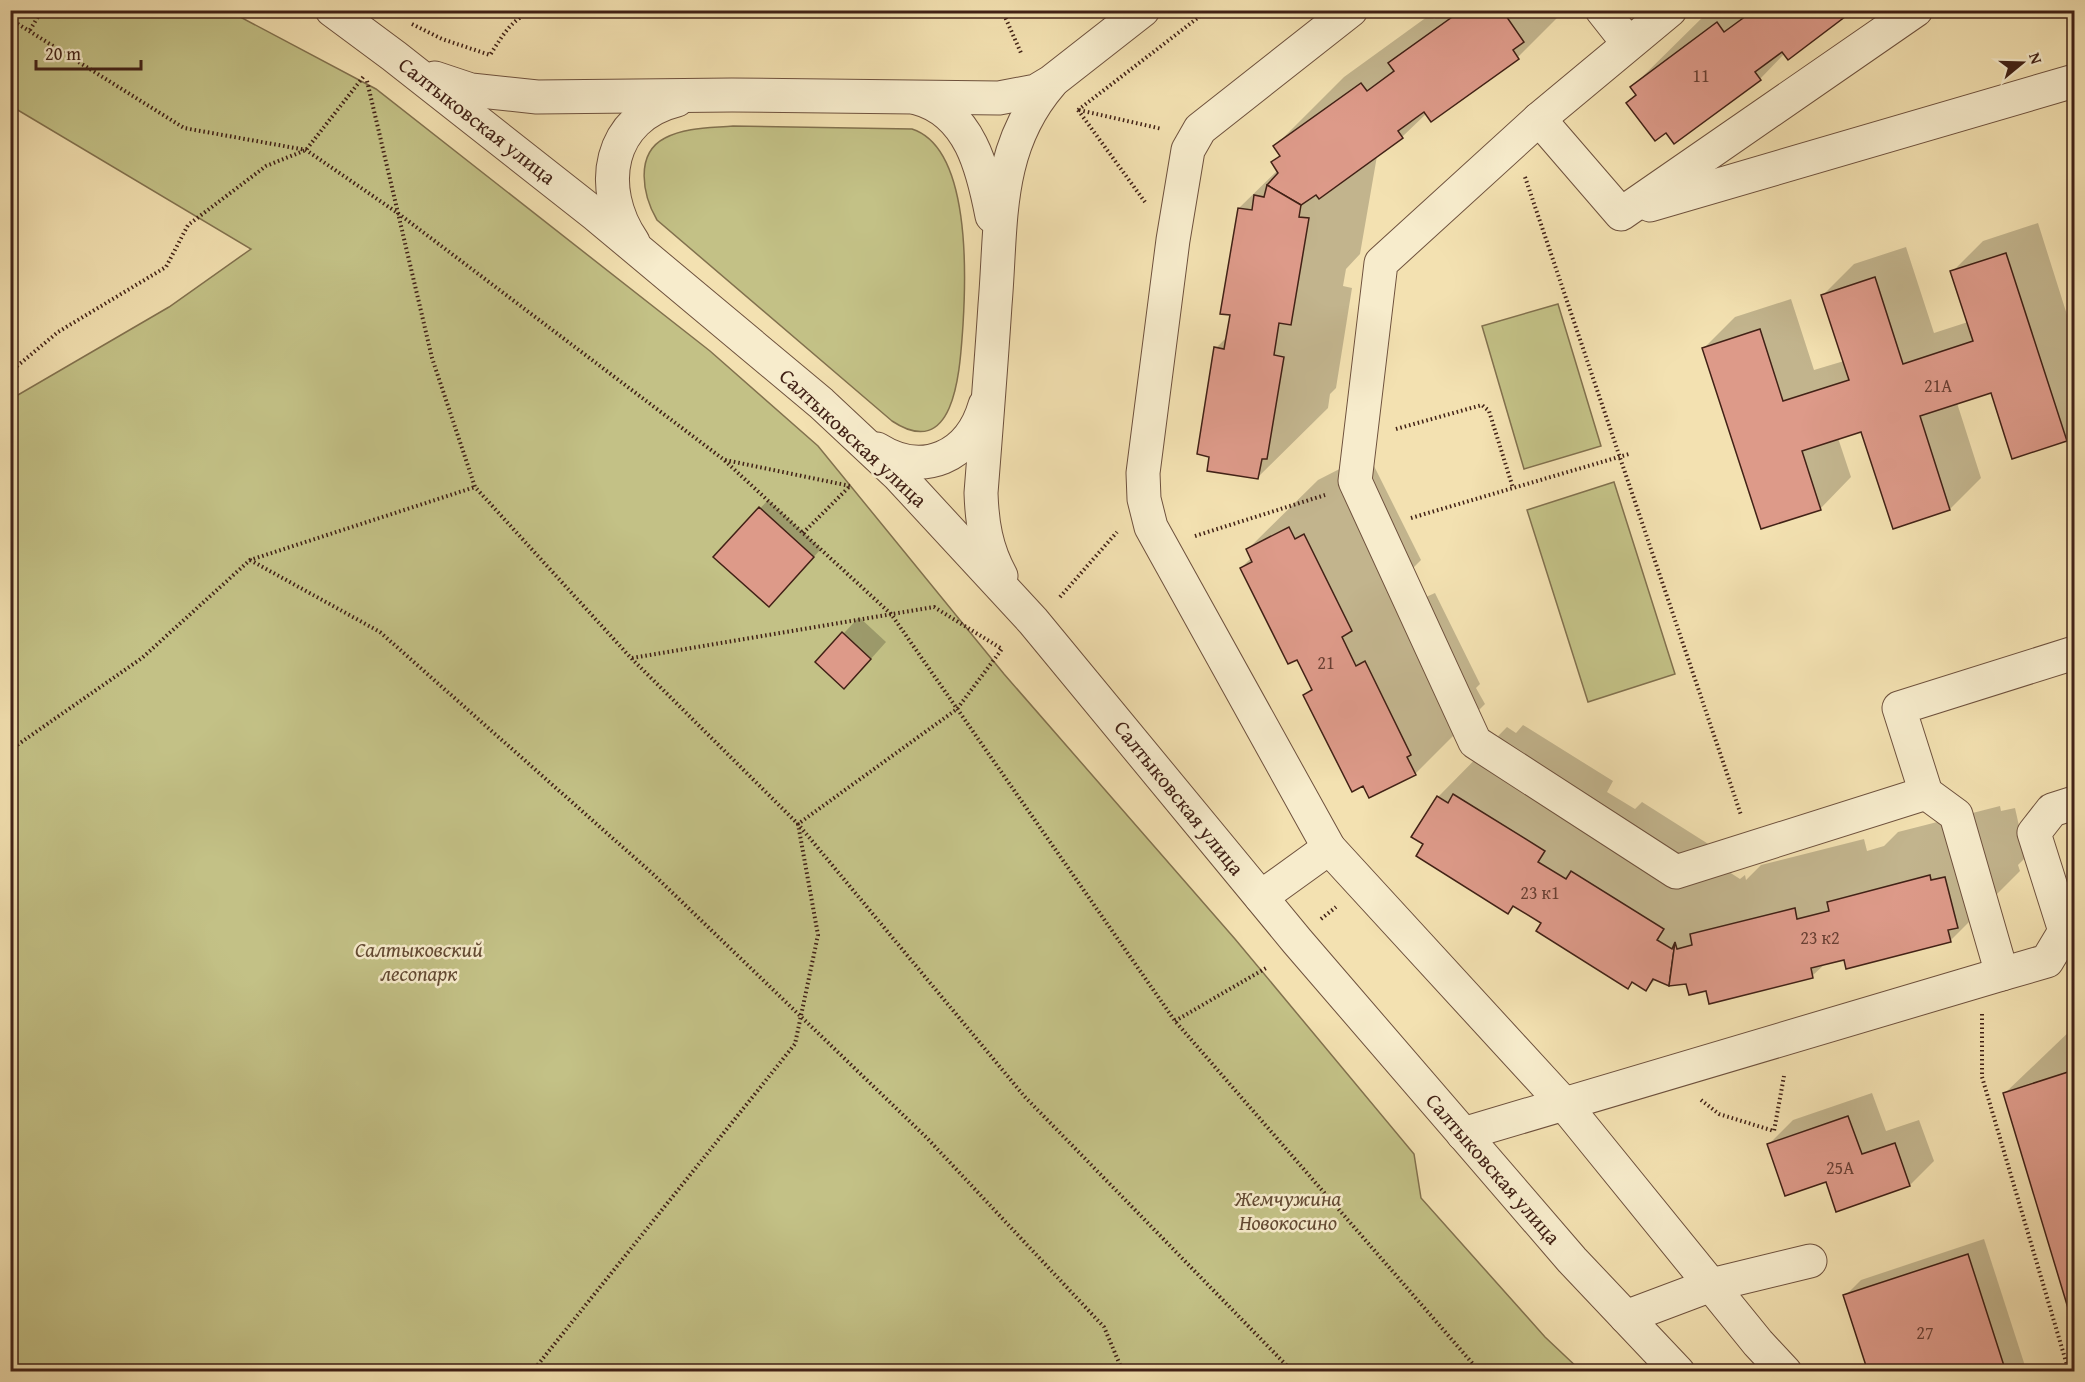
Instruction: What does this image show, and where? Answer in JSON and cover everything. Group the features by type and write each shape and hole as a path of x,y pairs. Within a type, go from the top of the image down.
{"street":[{"name":"Салтыковская улица","path":"332,10 596,215 645,259 821,403 899,476 1033,621 1261,897 1578,1268 1678,1371"},
{"path":"394,56 444,82 502,95 999,98 1036,91 1051,82 1143,10"},
{"path":"1351,10 1200,129 1188,150 1173,240 1143,473 1144,499 1151,527 1329,848 1564,1104 1711,1285 1785,1371"},
{"path":"1602,10 1628,43"},
{"path":"1670,10 1539,119 1381,262 1355,481 1475,742 1676,872 1926,793"},
{"path":"1621,214 1916,10"},
{"path":"1621,214 2074,81"},
{"path":"1033,621 993,562 985,536 981,493 997,289 999,227 1006,170 1021,125 1051,82"},
{"name":"Салтыковская улица","path":"645,259 621,220 615,201 612,182 617,148 626,132 651,108 683,99 732,95"},
{"path":"900,97 934,103 946,110 968,137 982,173 991,208 997,255 997,289"},
{"path":"1539,119 1621,214"},
{"path":"821,403 873,447 891,458 909,464 928,463 943,458 960,446 982,414 989,391"},
{"path":"1992,977 1956,815 1926,793 1899,708 2074,653"},
{"path":"1463,1134 2047,961 2065,931 2034,833 2052,810 2074,803"},
{"path":"1261,897 1329,848"},
{"path":"1626,1317 1711,1285 1810,1261"}],"path":[{"path":"30,30 42,10"},
{"path":"407,22 442,39 490,55 512,22 521,15 535,10"},
{"path":"1002,10 1021,53"},
{"path":"1078,110 1208,10"},
{"path":"10,19 184,128 306,150 399,214 723,459 891,614 1175,1021 1480,1371"},
{"path":"10,372 58,332 166,267 188,225 266,166 306,150 366,74 432,358 475,487 631,658 798,824 1025,1097 1293,1371"},
{"path":"1078,110 1196,137"},
{"path":"1078,110 1173,240"},
{"path":"1513,142 1753,848"},
{"path":"1360,440 1482,405 1489,411 1513,488"},
{"path":"1376,529 1629,454"},
{"path":"723,459 850,486 803,533"},
{"path":"1161,546 1357,485"},
{"path":"10,750 142,658 250,560 475,487"},
{"path":"1060,597 1097,558 1144,499"},
{"path":"250,560 380,632 653,874 927,1138 1104,1327 1123,1371"},
{"path":"631,658 934,607 1002,649 957,709 798,824"},
{"path":"532,1371 795,1044 818,935 798,824"},
{"path":"1317,923 1343,902"},
{"path":"1175,1021 1266,968"},
{"path":"1992,977 1982,1077 2069,1371"},
{"path":"1667,1074 1719,1114 1774,1131 1792,1036"}],"green space":[{"name":"Салтыковский лесопарк","path":"11,11 229,11 376,89 710,351 818,446 1004,674 1235,939 1414,1154 1421,1198 1545,1337 1581,1371 11,1371 11,399 169,307 251,249 11,106"},
{"path":"733,126 912,129 931,141 945,161 955,186 961,216 965,276 963,325 960,363 951,404 942,420 930,430 914,431 892,421 657,220 648,199 644,176 645,165 655,145 681,132"},
{"path":"1558,304 1601,446 1524,469 1482,326"},
{"path":"1614,482 1675,674 1588,702 1527,510"}],"building":[{"path":"1462,10 1502,10 1524,42 1513,50 1519,59 1431,122 1424,112 1398,131 1403,138 1319,199 1316,195 1301,205 1267,185 1278,173 1271,162 1280,156 1273,146 1361,83 1367,91 1394,71 1388,63"},
{"path":"1749,10 1854,10 1788,60 1782,52 1755,72 1761,80 1674,144 1666,133 1655,141 1626,103 1636,95 1630,87 1717,22 1724,32 1750,13"},
{"path":"1267,185 1301,205 1299,217 1309,218 1291,325 1279,323 1274,355 1284,357 1267,459 1262,459 1258,479 1207,471 1209,457 1197,454 1214,347 1224,349 1230,315 1220,314 1238,208 1252,210 1254,195 1264,197"},
{"path":"2006,253 2067,441 2012,459 1991,393 1920,416 1950,510 1893,529 1861,432 1802,451 1821,510 1761,529 1702,348 1760,329 1783,401 1849,380 1821,295 1875,277 1903,364 1973,341 1950,271"},
{"path":"759,507 814,557 769,607 713,557"},
{"path":"1289,527 1295,539 1304,534 1352,631 1342,637 1356,666 1365,661 1411,755 1407,757 1416,775 1369,798 1363,786 1352,792 1303,695 1312,690 1297,660 1288,664 1240,568 1252,562 1246,549"},
{"path":"842,632 871,659 844,689 815,662"},
{"path":"1453,794 1545,851 1538,862 1566,879 1571,871 1664,929 1657,940 1672,949 1675,942 1669,986 1653,979 1646,991 1632,982 1628,989 1536,931 1541,923 1513,906 1508,914 1416,856 1423,844 1411,837 1437,796 1448,803"},
{"path":"1930,875 1931,880 1945,877 1958,928 1948,930 1951,942 1846,969 1844,960 1811,968 1813,978 1709,1004 1706,991 1689,995 1686,984 1669,986 1675,942 1677,949 1692,945 1690,934 1795,908 1797,919 1829,911 1827,902"},
{"path":"2068,1072 2074,1092 2074,1328 2003,1093"},
{"path":"1848,1116 1862,1154 1895,1143 1910,1186 1836,1212 1826,1182 1785,1196 1767,1144"},
{"path":"1968,1254 2006,1372 1868,1372 1843,1295"}],"park label":[{"name":"Жемчужина Новокосино","path":"1288,1211"}]}
